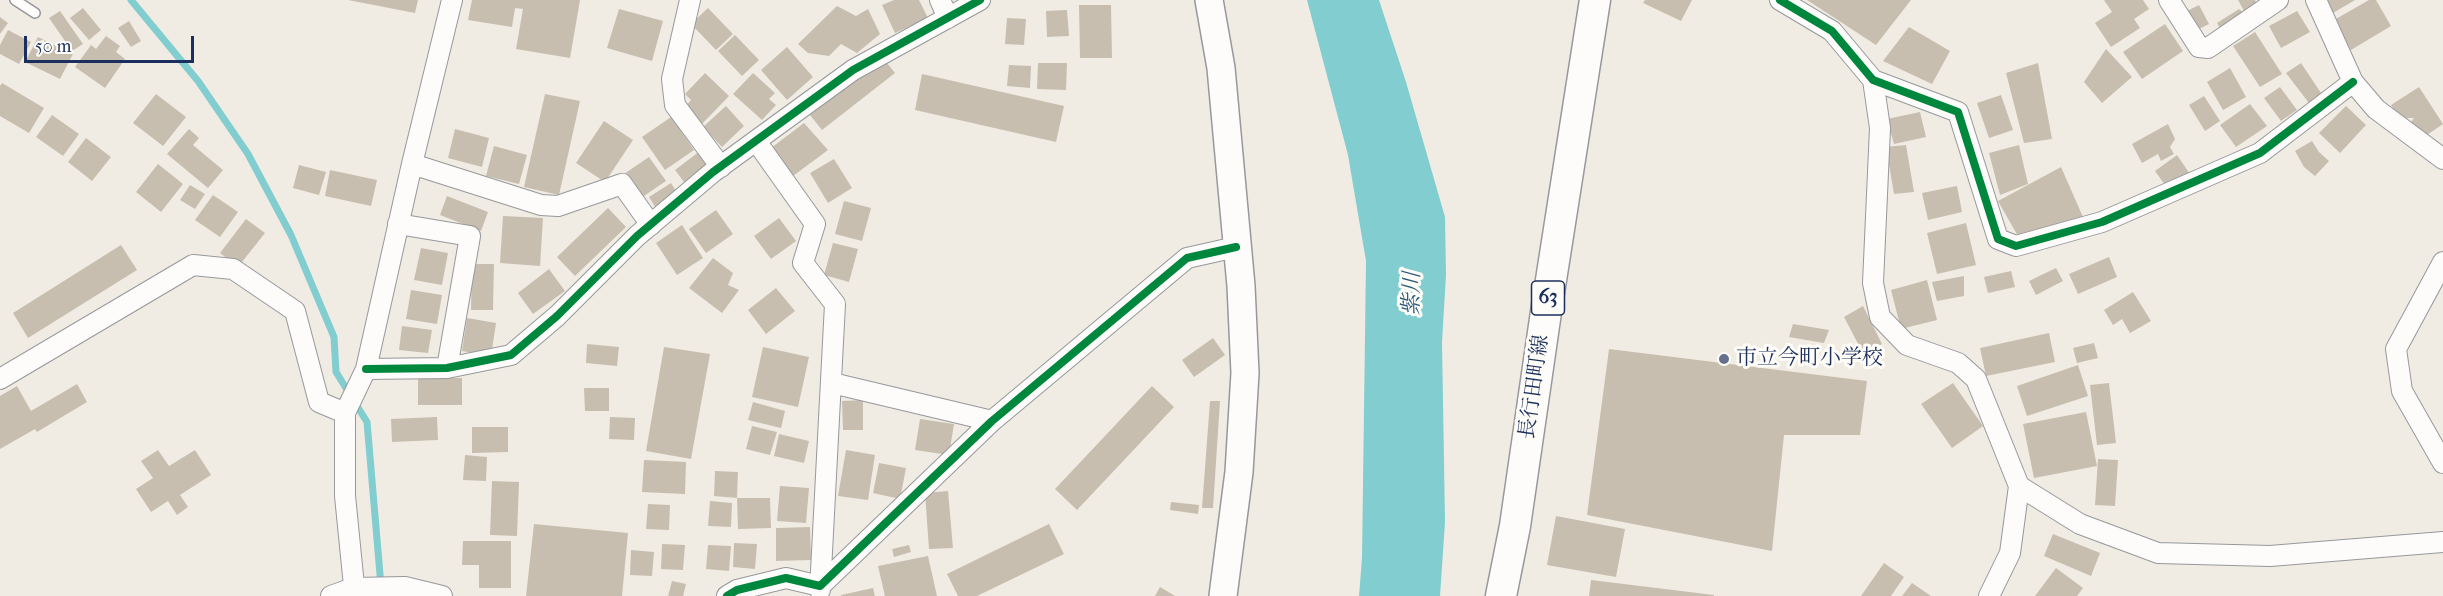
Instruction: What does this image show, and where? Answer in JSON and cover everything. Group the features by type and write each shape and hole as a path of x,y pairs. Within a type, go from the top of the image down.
{"main road":[{"name":"長行田町線","path":"1501,596 1515,526 1545,312 1595,0"}],"street":[{"path":"354,592 345,496 345,413 366,369 411,164 452,0"},
{"path":"690,0 672,79 675,105 720,167"},
{"path":"366,369 447,368 511,355 557,316 651,225 720,167 853,70 944,9 980,0"},
{"path":"1209,0 1221,68 1241,286 1245,373 1239,472 1223,596"},
{"path":"1780,0 1832,32 1873,80 1958,112 1998,239 2016,246 2102,222 2260,153 2353,82"},
{"path":"2169,0 2199,47 2208,48 2278,0"},
{"path":"2316,0 2353,82 2376,108 2443,159"},
{"path":"1873,80 1880,128 1873,283 1880,317 1907,345 1958,363 1976,380 2019,486 2010,553 1989,596"},
{"path":"756,141 815,224 803,263 835,304 820,591"},
{"path":"411,164 550,206 558,206 622,184 651,225"},
{"path":"398,224 470,236 447,368"},
{"path":"820,591 992,421 1187,258 1236,247"},
{"path":"2443,262 2396,349 2402,391 2443,463"},
{"path":"0,379 193,265 233,269 295,311 320,402 345,413"},
{"path":"832,383 992,421"},
{"path":"2019,486 2080,524 2158,552 2270,556 2443,542"},
{"path":"728,596 737,590 786,578 820,591"},
{"path":"331,596 405,587 442,596"}],"lane":[{"path":"15,0 35,13"}],"water":[{"name":"紫川","path":"1307,0 1379,0 1406,82 1445,217 1446,275 1442,342 1445,522 1440,596 1359,596 1362,558 1366,261 1348,155"}],"building":[{"path":"348,0 418,0 415,13"},
{"path":"472,0 580,0 570,58 516,49 523,9 515,8 512,27 468,20"},
{"path":"894,0 919,0 928,18 895,33 882,5"},
{"path":"1645,0 1692,0 1681,21 1643,3"},
{"path":"1807,0 1911,0 1876,45"},
{"path":"2104,0 2143,0 2149,9 2134,19 2140,28 2111,47 2095,23 2112,12"},
{"path":"2238,0 2255,0 2257,4 2244,11"},
{"path":"2326,0 2355,0 2333,13"},
{"path":"2369,0 2376,0 2391,26 2351,50 2334,20"},
{"path":"1079,5 1111,5 1112,58 1080,58"},
{"path":"2199,5 2209,24 2197,30 2187,11"},
{"path":"837,6 856,16 868,9 880,34 857,53 841,44 829,56 808,53 798,44"},
{"path":"83,8 101,30 89,40 70,18"},
{"path":"708,8 733,34 716,50 691,24"},
{"path":"619,9 663,21 652,61 607,48"},
{"path":"2239,9 2249,17 2223,34 2217,23"},
{"path":"1067,10 1069,36 1047,37 1046,11"},
{"path":"60,11 83,44 72,51 49,18"},
{"path":"2297,11 2310,32 2281,48 2269,26"},
{"path":"0,17 8,23 0,34"},
{"path":"1007,18 1026,19 1024,45 1005,44"},
{"path":"129,21 141,41 131,47 118,28"},
{"path":"2165,24 2183,51 2142,79 2123,52"},
{"path":"1909,27 1950,51 1932,84 1883,61"},
{"path":"8,30 31,42 19,64 0,54 0,45"},
{"path":"2255,32 2282,74 2260,87 2233,46"},
{"path":"735,35 759,60 742,76 718,51"},
{"path":"106,36 120,46 116,52 125,59 105,88 75,67 91,45 96,49"},
{"path":"38,37 73,54 60,79 25,62"},
{"path":"787,47 813,77 787,100 761,70"},
{"path":"2106,49 2132,77 2102,103 2084,82"},
{"path":"883,58 895,73 822,130 810,115"},
{"path":"1038,63 1067,63 1066,90 1037,89"},
{"path":"2038,63 2052,139 2024,143 2006,73"},
{"path":"2301,63 2325,99 2312,107 2286,73"},
{"path":"1009,65 1031,66 1030,88 1007,86"},
{"path":"2230,68 2246,97 2223,110 2207,82"},
{"path":"705,73 729,96 702,124 685,107 691,100 685,94"},
{"path":"753,73 775,93 769,99 776,105 762,120 733,94"},
{"path":"922,74 1064,106 1056,142 915,110"},
{"path":"2,83 44,108 29,133 0,116 0,86"},
{"path":"2280,87 2297,110 2281,121 2264,98"},
{"path":"2419,87 2443,124 2424,137 2408,126 2414,118 2399,118 2391,105"},
{"path":"156,94 186,117 163,146 133,123"},
{"path":"545,94 580,101 559,195 524,187"},
{"path":"2001,95 2013,130 1989,138 1977,103"},
{"path":"2204,96 2220,121 2205,131 2189,105"},
{"path":"2250,104 2267,126 2236,147 2220,125"},
{"path":"726,106 744,126 722,147 703,127"},
{"path":"2346,106 2366,125 2340,153 2319,133"},
{"path":"1920,112 1926,137 1894,144 1887,119"},
{"path":"52,115 79,134 63,156 36,137"},
{"path":"671,117 694,150 665,170 642,137"},
{"path":"604,121 633,140 605,182 576,163"},
{"path":"804,123 828,150 793,176 771,148"},
{"path":"2168,124 2175,139 2170,147 2174,154 2161,161 2158,154 2142,163 2132,144"},
{"path":"189,129 199,138 193,145 223,170 208,188 167,154"},
{"path":"455,129 489,138 482,167 448,158"},
{"path":"86,138 111,157 92,181 68,162"},
{"path":"2312,141 2329,161 2315,176 2304,167 2295,151"},
{"path":"1906,145 1914,192 1894,194 1886,147"},
{"path":"2019,145 2028,184 2000,195 1989,153"},
{"path":"494,146 527,155 519,184 486,176"},
{"path":"704,148 716,164 687,186 675,170"},
{"path":"2177,155 2190,174 2165,185 2155,171"},
{"path":"649,157 666,181 641,198 624,174"},
{"path":"834,159 852,188 828,203 810,173"},
{"path":"158,164 183,184 161,212 136,192"},
{"path":"299,165 326,172 319,195 293,188"},
{"path":"2061,167 2083,217 2019,238 1998,201"},
{"path":"330,170 377,180 371,206 325,196"},
{"path":"671,183 679,196 657,210 649,197"},
{"path":"190,185 205,194 195,209 180,200"},
{"path":"1957,186 1962,212 1928,220 1922,193"},
{"path":"213,195 238,212 220,237 195,220"},
{"path":"447,196 488,212 481,231 440,215"},
{"path":"844,201 871,208 862,241 835,234"},
{"path":"608,208 626,227 575,276 557,257"},
{"path":"716,210 733,234 706,253 689,229"},
{"path":"503,216 543,218 540,266 500,263"},
{"path":"779,218 796,241 771,259 754,236"},
{"path":"246,219 265,233 238,267 220,253"},
{"path":"1966,223 1976,265 1937,274 1927,233"},
{"path":"682,225 703,258 677,275 656,243"},
{"path":"833,243 858,249 849,282 824,275"},
{"path":"121,245 137,270 28,338 13,313"},
{"path":"421,248 448,253 442,285 414,280"},
{"path":"2109,257 2117,277 2078,294 2069,274"},
{"path":"713,258 733,273 728,285 739,290 722,313 689,288"},
{"path":"472,264 494,264 493,310 471,310"},
{"path":"2056,268 2063,281 2036,295 2029,281"},
{"path":"549,269 565,291 533,314 518,293"},
{"path":"2011,271 2015,287 1988,293 1984,277"},
{"path":"1964,276 1964,296 1937,301 1932,282"},
{"path":"1927,280 1937,320 1901,329 1891,290"},
{"path":"776,288 795,311 766,334 748,310"},
{"path":"411,290 442,295 437,324 406,319"},
{"path":"2133,292 2151,321 2130,333 2122,319 2113,325 2104,310"},
{"path":"1863,306 1882,344 1864,355 1844,317"},
{"path":"467,318 496,323 491,356 462,351"},
{"path":"1793,324 1829,330 1824,343 1789,337"},
{"path":"402,326 432,330 428,353 399,350"},
{"path":"2049,333 2055,362 1986,376 1980,348"},
{"path":"1213,338 1225,355 1194,377 1182,360"},
{"path":"2094,343 2098,358 2077,363 2073,348"},
{"path":"587,344 619,347 617,366 586,363"},
{"path":"664,347 710,354 691,459 646,451"},
{"path":"763,347 809,357 798,407 752,397"},
{"path":"1609,349 1867,381 1860,435 1784,435 1772,551 1587,515"},
{"path":"2078,365 2088,396 2027,416 2017,386"},
{"path":"418,378 462,378 462,405 418,405"},
{"path":"1953,383 1983,426 1952,448 1921,404"},
{"path":"2109,383 2116,443 2097,445 2090,385"},
{"path":"77,384 87,402 37,432 35,429 0,449 0,396 17,386 31,411"},
{"path":"1152,386 1174,407 1077,510 1055,489"},
{"path":"584,388 609,388 609,411 585,411"},
{"path":"863,400 863,430 843,430 842,401"},
{"path":"1210,401 1220,401 1213,508 1202,508"},
{"path":"753,402 785,411 781,428 748,420"},
{"path":"2086,412 2097,466 2034,478 2023,424"},
{"path":"437,417 438,440 392,442 391,419"},
{"path":"610,417 635,418 634,440 609,439"},
{"path":"920,419 954,424 949,455 915,450"},
{"path":"752,426 777,432 770,455 746,449"},
{"path":"472,427 508,427 508,452 472,453"},
{"path":"779,434 809,441 804,463 774,456"},
{"path":"158,450 169,466 195,450 211,475 180,495 188,507 177,515 168,501 151,512 136,489 153,478 141,461"},
{"path":"846,450 875,455 868,500 838,496"},
{"path":"465,455 487,457 486,481 463,480"},
{"path":"2098,459 2118,460 2115,506 2095,505"},
{"path":"644,460 686,462 685,494 642,492"},
{"path":"879,463 906,468 900,499 873,493"},
{"path":"715,471 738,472 737,498 714,496"},
{"path":"492,481 519,482 517,536 490,535"},
{"path":"780,486 809,488 806,523 777,521"},
{"path":"948,491 953,548 929,549 925,493"},
{"path":"737,498 770,498 771,528 738,529"},
{"path":"710,501 732,503 731,527 708,526"},
{"path":"1171,502 1199,505 1198,514 1170,510"},
{"path":"648,504 670,505 669,530 646,529"},
{"path":"1556,516 1625,529 1616,577 1547,565"},
{"path":"534,524 628,533 622,596 526,596"},
{"path":"1049,524 1064,554 977,596 958,596 947,574"},
{"path":"810,527 811,560 776,561 776,528"},
{"path":"2053,534 2100,553 2091,576 2044,556"},
{"path":"463,541 511,541 511,588 479,588 479,565 462,565"},
{"path":"734,543 757,544 755,569 733,567"},
{"path":"662,544 685,545 683,570 661,569"},
{"path":"708,545 731,546 729,571 706,569"},
{"path":"909,545 911,552 894,557 892,549"},
{"path":"631,550 654,552 652,576 630,575"},
{"path":"928,556 937,596 885,596 878,566"},
{"path":"1884,563 1904,577 1891,596 1861,596"},
{"path":"2056,568 2083,588 2077,596 2035,596"},
{"path":"1591,580 1714,595 1714,596 1589,596"},
{"path":"672,581 686,584 683,596 668,596"},
{"path":"1912,583 1931,596 1902,596"},
{"path":"1160,587 1175,596 1155,596"},
{"path":"873,588 875,596 841,596 841,595"}],"waterway":[{"path":"131,0 198,81 248,154 291,235 334,337 336,372 367,422 381,586"}],"cycle path":[{"path":"366,369 447,368 511,355 557,316 637,236 713,172 853,70 980,0"},
{"path":"1780,0 1832,31 1873,80 1958,112 1998,239 2016,246 2102,222 2260,153 2353,82"},
{"path":"727,596 737,590 786,578 820,586 992,421 1187,258 1236,247"}],"place":[{"name":"市立今町小学校","path":"1724,359"}]}
